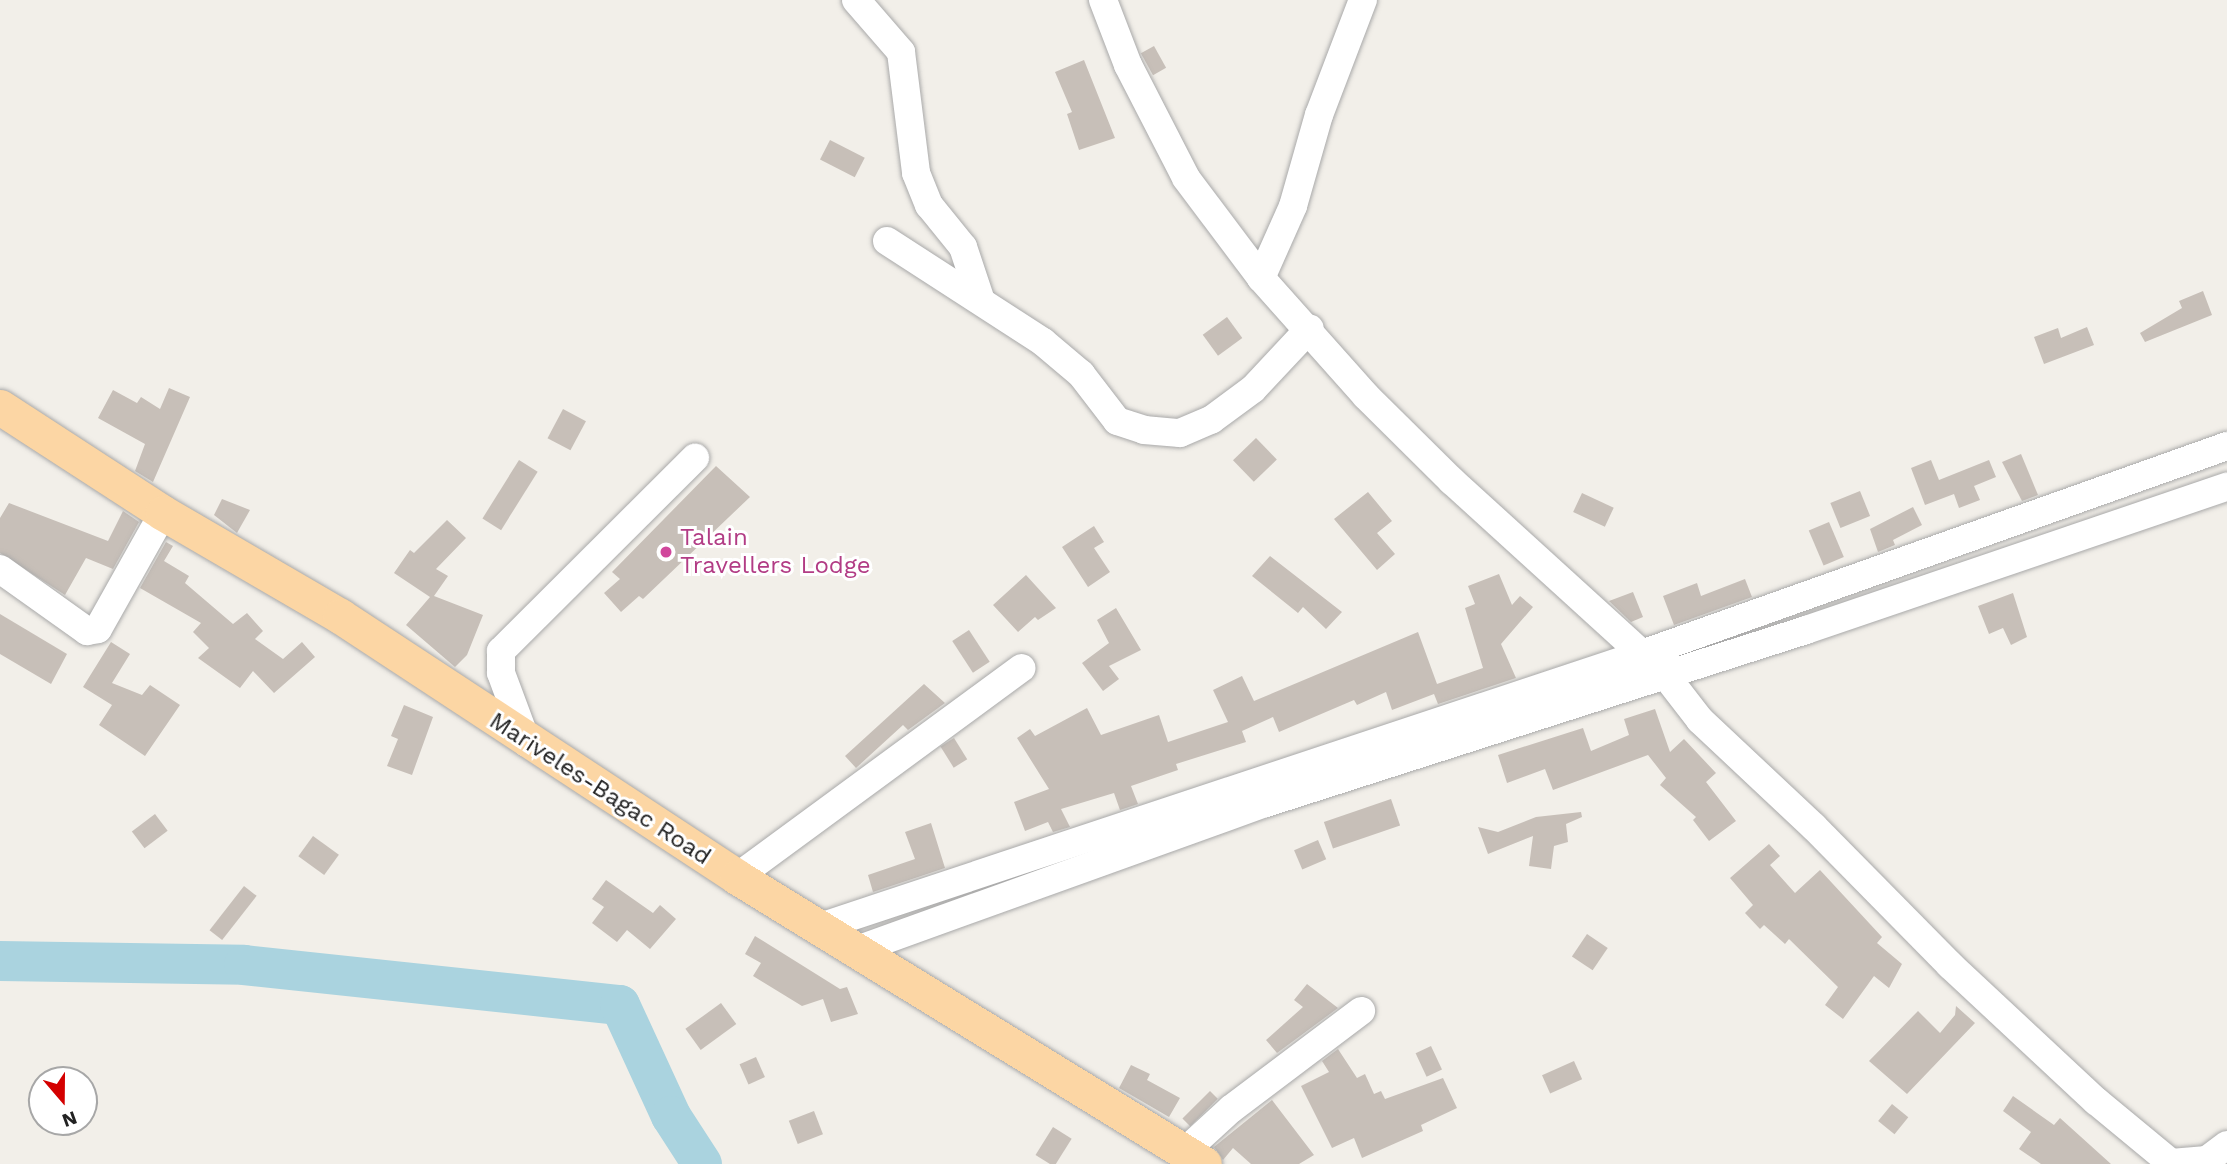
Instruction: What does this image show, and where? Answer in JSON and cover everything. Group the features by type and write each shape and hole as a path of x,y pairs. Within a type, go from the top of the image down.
{"main road":[{"name":"Mariveles-Bagac Road","path":"0,407 163,513 340,616 527,743 737,877 1194,1158"}],"street":[{"path":"856,0 901,52 916,173 929,205 963,247 980,298"},
{"path":"1103,0 1128,65 1186,178 1261,278 1310,328 1376,405 1639,655 1666,676 1700,720 1814,827 1950,965 2171,1163 2207,1160 2227,1145"},
{"path":"1261,278 1293,206 1319,115 1363,0"},
{"path":"887,241 980,298 1081,374 1117,421 1167,434 1211,420 1253,389 1310,328"},
{"path":"820,927 1639,655 2227,446"},
{"path":"527,743 501,673 502,651 695,458"},
{"path":"857,950 1266,803 1666,676 2227,487"},
{"path":"0,569 88,631 98,629 163,513"},
{"path":"737,877 1021,668"},
{"path":"1194,1158 1231,1109 1361,1011"}],"building":[{"path":"1154,46 1166,68 1153,75 1141,53"},
{"path":"1084,60 1115,138 1079,150 1067,114 1072,112 1055,72"},
{"path":"830,140 865,158 855,177 820,160"},
{"path":"2203,291 2212,315 2145,342 2140,333 2182,308 2179,301"},
{"path":"1227,317 1242,338 1218,356 1203,335"},
{"path":"2087,327 2094,345 2044,364 2034,337 2058,328 2061,338"},
{"path":"169,388 190,397 153,482 135,471 145,444 98,418 113,390 137,403 141,397 160,409"},
{"path":"563,409 586,421 570,450 548,438"},
{"path":"1256,438 1277,460 1254,482 1233,460"},
{"path":"2021,454 2038,495 2022,501 2002,462"},
{"path":"519,460 538,472 501,530 482,519"},
{"path":"1931,460 1939,480 1989,460 1996,477 1974,486 1980,500 1959,508 1954,494 1925,505 1911,468"},
{"path":"716,466 750,497 643,599 639,596 621,612 604,593 620,579 612,572"},
{"path":"1860,491 1870,516 1840,528 1830,503"},
{"path":"1368,492 1392,521 1377,533 1395,554 1377,570 1334,519"},
{"path":"1582,493 1614,508 1605,527 1573,512"},
{"path":"222,499 250,510 237,533 214,515"},
{"path":"9,503 108,541 123,511 139,522 113,569 86,558 65,595 0,553 0,518"},
{"path":"1913,507 1922,525 1893,540 1895,545 1878,552 1870,529"},
{"path":"447,520 466,538 436,569 448,576 434,596 483,615 467,655 455,667 406,625 430,597 394,573 410,550 414,553"},
{"path":"1829,522 1844,557 1824,566 1809,531"},
{"path":"1094,526 1104,542 1094,548 1110,572 1088,587 1062,547"},
{"path":"166,542 173,546 164,561 189,576 185,583 233,624 247,613 263,631 255,639 283,659 302,642 315,657 274,693 253,671 240,688 198,658 209,648 193,632 201,623 140,588"},
{"path":"1270,556 1342,612 1326,629 1303,607 1298,613 1252,576"},
{"path":"1499,574 1512,605 1520,596 1533,607 1501,644 1516,678 1438,704 1434,694 1392,710 1386,692 1357,705 1354,700 1279,732 1273,717 1242,731 1246,742 1176,764 1178,770 1131,786 1138,804 1120,810 1114,793 1061,809 1070,827 1053,832 1048,822 1025,831 1014,802 1049,789 1017,738 1030,729 1035,736 1087,708 1101,735 1159,715 1168,742 1228,722 1213,690 1242,676 1254,701 1418,632 1437,684 1483,668 1465,608 1475,604 1468,586"},
{"path":"1026,575 1056,608 1038,620 1035,617 1018,632 993,605"},
{"path":"1745,579 1752,597 1674,625 1663,596 1697,583 1701,596"},
{"path":"1633,592 1643,617 1631,622 1609,601"},
{"path":"2013,593 2027,637 2011,645 2003,628 1989,634 1978,606"},
{"path":"1116,608 1141,650 1109,666 1119,679 1103,691 1082,663 1109,643 1097,620"},
{"path":"0,614 67,654 51,684 0,654"},
{"path":"969,630 990,662 973,673 952,641"},
{"path":"111,642 130,654 112,683 142,695 150,685 180,705 145,756 99,725 112,705 83,687"},
{"path":"924,684 945,703 908,730 903,725 856,768 845,756"},
{"path":"404,705 433,717 412,775 387,766 398,739 391,736"},
{"path":"1655,709 1670,752 1684,739 1716,773 1706,782 1736,821 1709,841 1693,820 1696,817 1660,785 1666,778 1648,755 1553,790 1545,769 1507,783 1498,755 1583,728 1591,751 1629,735 1624,719"},
{"path":"954,738 967,759 954,768 940,746"},
{"path":"1391,799 1400,825 1333,849 1324,822"},
{"path":"1581,812 1582,817 1566,824 1568,842 1554,846 1551,869 1529,866 1533,836 1488,854 1478,827 1498,832 1536,817"},
{"path":"155,814 168,831 144,848 132,831"},
{"path":"931,823 945,868 873,892 868,875 915,859 905,832"},
{"path":"313,836 339,855 324,875 298,856"},
{"path":"1318,840 1326,859 1302,869 1294,850"},
{"path":"1769,844 1780,856 1770,865 1795,893 1820,870 1882,937 1877,943 1902,964 1889,988 1874,976 1843,1019 1825,1005 1838,987 1789,939 1785,944 1764,925 1760,929 1745,913 1753,905 1730,878"},
{"path":"606,880 653,913 660,905 676,919 650,949 627,930 617,942 592,923 604,907 592,899"},
{"path":"244,886 257,896 222,940 210,930"},
{"path":"1587,934 1608,948 1593,970 1572,956"},
{"path":"755,936 840,989 847,987 858,1014 831,1022 823,999 802,1006 753,976 761,963 745,954"},
{"path":"1307,984 1338,1008 1277,1053 1266,1040 1303,1007 1294,1000"},
{"path":"721,1003 736,1024 701,1050 685,1029"},
{"path":"1956,1006 1975,1023 1907,1094 1869,1061 1918,1011 1940,1033 1955,1015"},
{"path":"1431,1046 1442,1070 1427,1077 1416,1053"},
{"path":"1338,1049 1357,1078 1365,1074 1374,1094 1381,1091 1385,1099 1443,1078 1457,1108 1421,1125 1423,1131 1362,1158 1354,1138 1332,1148 1301,1086 1329,1072 1322,1061"},
{"path":"756,1057 765,1077 749,1084 740,1064"},
{"path":"1574,1061 1582,1079 1550,1094 1542,1075"},
{"path":"1131,1065 1150,1074 1147,1080 1180,1098 1169,1117 1119,1088"},
{"path":"1210,1091 1218,1099 1190,1126 1182,1119"},
{"path":"2013,1096 2054,1125 2060,1118 2111,1164 2041,1164 2019,1149 2031,1132 2003,1111"},
{"path":"1272,1100 1314,1155 1299,1164 1251,1164 1233,1148 1223,1160 1214,1147"},
{"path":"1892,1104 1908,1117 1894,1134 1878,1121"},
{"path":"814,1111 823,1134 798,1144 789,1121"},
{"path":"1053,1127 1072,1139 1056,1164 1050,1164 1036,1155"}],"waterway":[{"path":"0,961 244,965 620,1005 671,1116 702,1164"}],"place":[{"name":"Talain Travellers Lodge","path":"666,552"}]}
